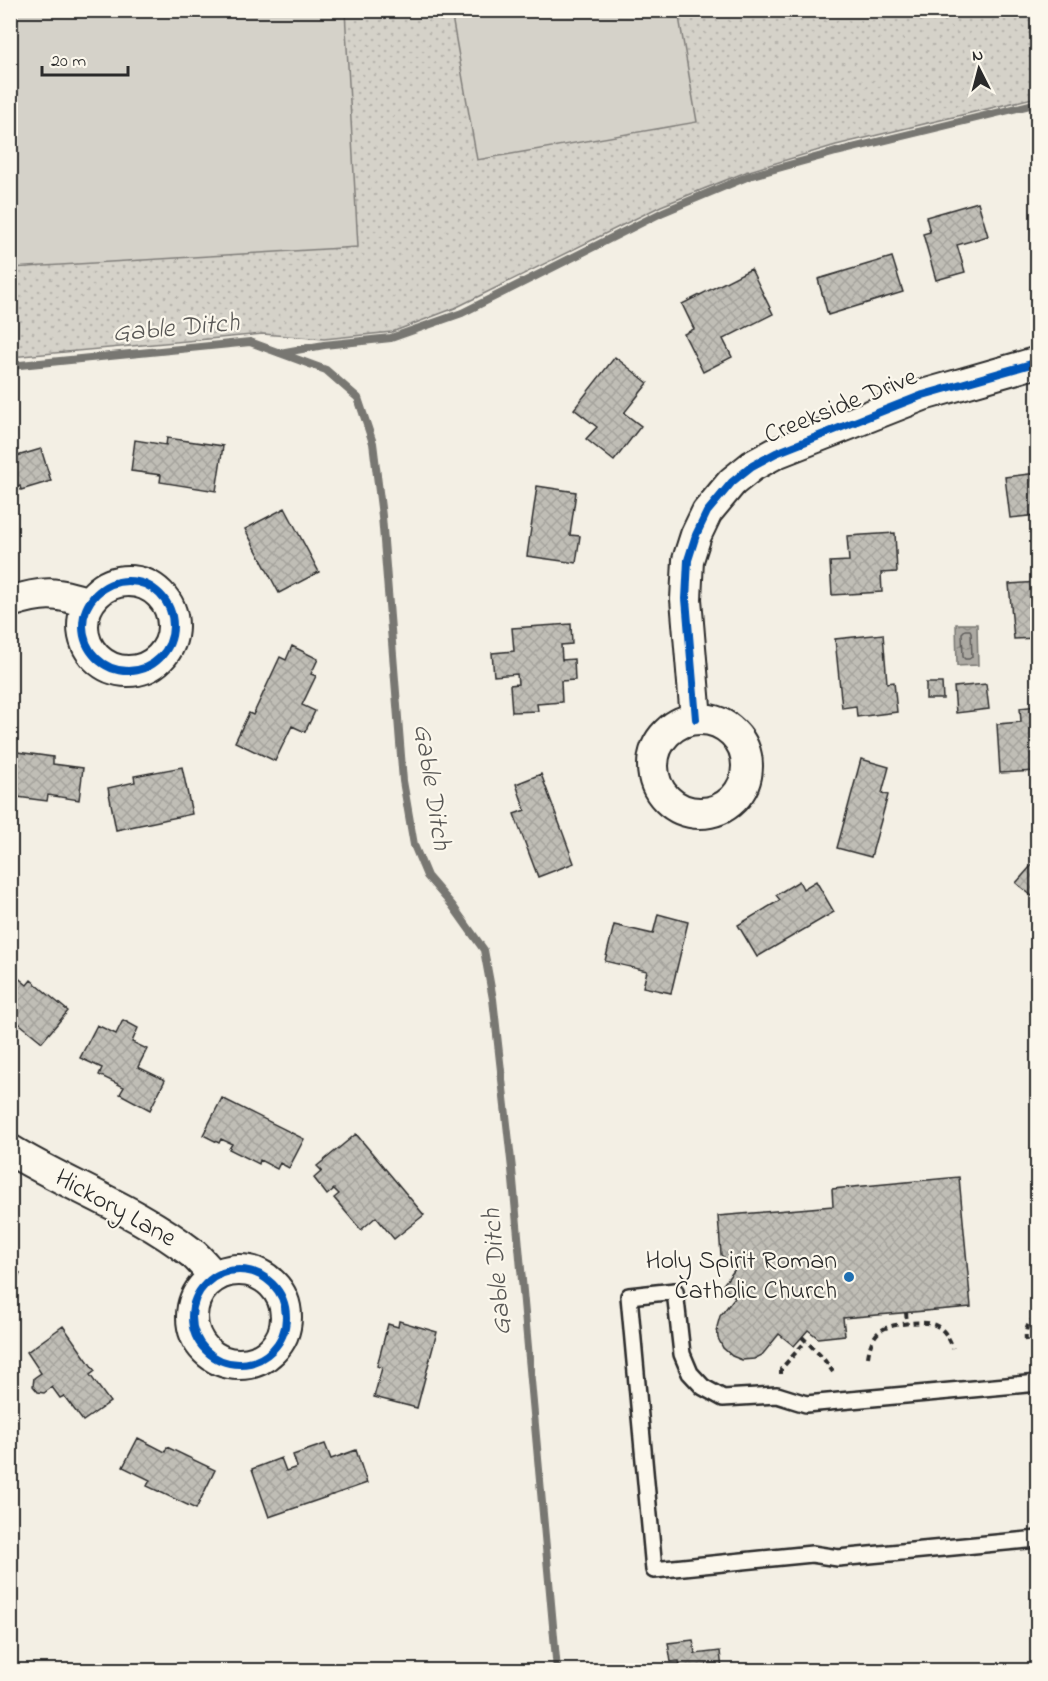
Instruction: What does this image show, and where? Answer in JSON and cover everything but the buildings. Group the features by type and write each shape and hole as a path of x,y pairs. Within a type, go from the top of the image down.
{"street":[{"name":"Creekside Drive","path":"696,719 686,599 688,560 707,512 732,482 752,466 776,453 923,395 1038,362"},
{"path":"10,602 36,594 64,594 89,603"},
{"name":"Hickory Lane","path":"10,1150 154,1227 194,1254 214,1276"}],"lane":[{"path":"1038,1383 806,1404 777,1395 723,1398 703,1387 690,1373 682,1354 675,1292 629,1296 654,1570 812,1554 838,1558 1038,1539"}],"path":[{"path":"906,1312 907,1324"},
{"path":"1026,1341 1025,1331 1034,1318 1038,1317"},
{"path":"868,1357 873,1340 889,1325 927,1322 936,1325 948,1336 953,1348"},
{"path":"780,1377 781,1369 804,1339 833,1372"}],"shaded area":[{"path":"11,10 345,11 358,247 11,268"},
{"path":"986,10 987,13 1037,11 1037,97 836,145 746,172 661,206 455,308 392,332 324,339 263,334 11,357 10,142 270,11"},
{"path":"451,11 678,11 697,122 477,160"}],"water":[{"path":"956,624 977,624 978,665 957,666"}],"waterway":[{"path":"280,353 324,345 391,338 462,313 663,212 749,176 836,152 1038,103"},
{"name":"Gable Ditch","path":"10,366 250,342 326,370 358,398 373,443 382,516 403,781 414,845 427,876 452,905 484,950 493,999 512,1169 557,1670"}],"cycle path":[{"path":"696,719 686,599 688,560 707,512 732,482 752,466 776,453 923,395 1038,362"},
{"path":"128,581 145,585 160,594 169,609 173,626 169,643 160,658 145,667 128,671 111,667 96,658 87,643 83,626 87,609 96,594 111,585 128,581"},
{"path":"239,1270 257,1274 272,1284 282,1299 286,1317 282,1335 272,1350 257,1360 239,1364 221,1360 206,1350 196,1335 192,1317 196,1299 206,1284 221,1274 239,1270"}],"place":[{"name":"Holy Spirit Roman Catholic Church","path":"849,1277"}]}
